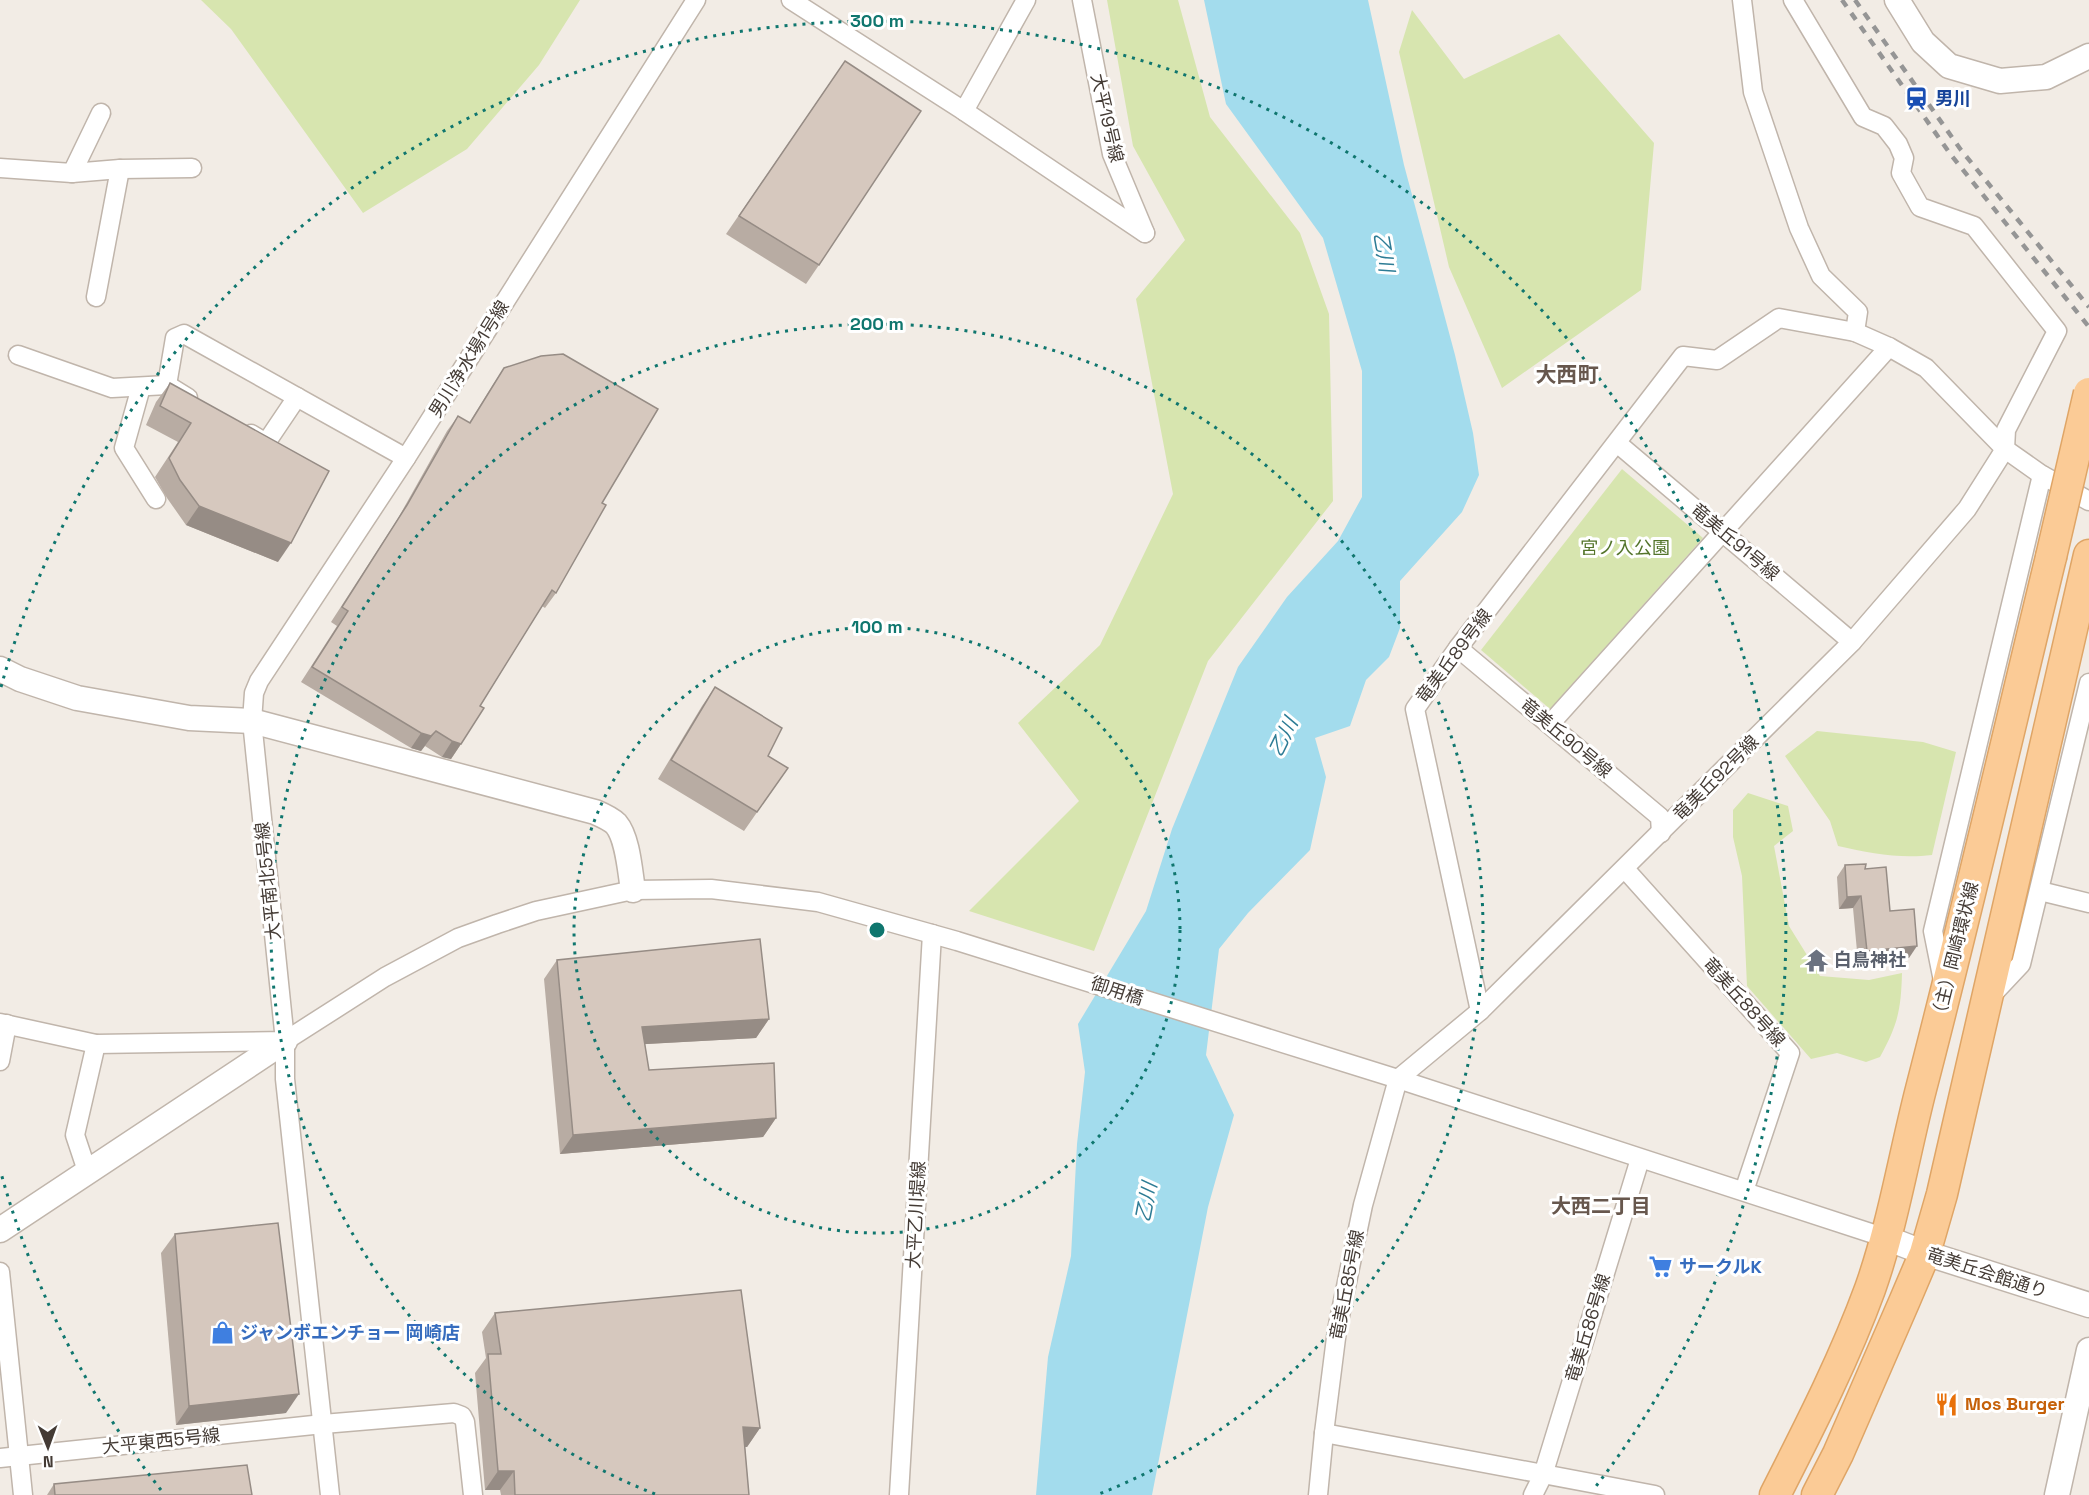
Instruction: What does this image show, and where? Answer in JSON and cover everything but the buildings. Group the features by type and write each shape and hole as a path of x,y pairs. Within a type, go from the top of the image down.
{"main road":[{"name":"（主）岡崎環状線","path":"1775,1495 1818,1409 1870,1290 1886,1238 1911,1126 1946,994 2089,393"},
{"path":"1817,1495 1838,1454 1924,1253 1945,1184 2088,560"}],"street":[{"name":"男川浄水場1号線","path":"252,722 254,693 259,681 406,458 696,0"},
{"path":"791,0 964,111 1026,0"},
{"name":"大平19号線","path":"964,111 1145,233 1112,154 1082,0"},
{"path":"1742,0 1753,92 1795,216 1821,276 1858,312 1855,332 1889,347 1926,368 2005,449 2042,475 2089,501"},
{"path":"1793,0 1863,117 1884,126 1898,144 1904,158 1901,173 1920,207 1974,226 2057,331 2006,430 2005,449"},
{"path":"1897,0 1923,42 1949,66 1959,69 2000,81 2046,77 2089,57"},
{"path":"72,173 101,113"},
{"path":"0,168 72,173 120,169 192,168"},
{"path":"96,297 120,169"},
{"name":"竜美丘89号線","path":"1480,1011 1415,709 1458,648 1683,357 1716,360 1779,318 1855,332"},
{"path":"166,385 175,338 184,334 406,458"},
{"path":"1550,724 1889,347"},
{"path":"18,355 111,388 166,385 207,409"},
{"path":"141,387 124,448 156,499"},
{"path":"237,426 266,443 297,397"},
{"name":"竜美丘91号線","path":"1617,443 1852,642"},
{"name":"竜美丘92号線","path":"1398,1079 1480,1011 1852,642 1967,508 2005,449"},
{"path":"1946,994 1933,931 2042,475"},
{"name":"竜美丘90号線","path":"1458,648 1660,817 1660,833"},
{"path":"0,669 20,679 77,698 189,718 252,722 596,812 615,823 620,830 633,890"},
{"path":"1986,1002 2021,964 2089,683"},
{"name":"大平南北5号線","path":"252,722 285,1041 285,1079 323,1424"},
{"name":"竜美丘88号線","path":"1625,869 1790,1053 1744,1191"},
{"name":"御用橋","path":"285,1041 385,977 458,938 536,911 633,890 711,889 818,902 932,934 1398,1079 1886,1238"},
{"path":"2040,891 2089,903"},
{"name":"大平乙川堤線","path":"899,1495 932,934"},
{"path":"0,1061 4,1023 96,1044 285,1041"},
{"path":"0,1230 88,1174 285,1041"},
{"path":"88,1174 75,1136 96,1044"},
{"name":"竜美丘85号線","path":"1318,1495 1337,1330 1358,1228 1398,1079"},
{"name":"竜美丘86号線","path":"1533,1495 1543,1475 1640,1159"},
{"name":"竜美丘会館通り","path":"1886,1238 1924,1253 2089,1305"},
{"path":"0,1272 9,1457 23,1495"},
{"path":"2057,1495 2089,1350"},
{"name":"大平東西5号線","path":"9,1457 323,1424 454,1413 462,1416 465,1422 473,1495"},
{"path":"323,1424 330,1495"},
{"path":"1324,1433 1656,1495"}],"green space":[{"path":"201,0 580,0 539,65 467,149 363,213 231,29"},
{"path":"1107,0 1178,0 1210,117 1300,233 1329,314 1333,501 1208,661 1094,951 969,911 1079,801 1018,723 1100,645 1173,494 1136,299 1185,240 1133,146"},
{"path":"1412,10 1464,79 1559,34 1654,143 1641,290 1502,388 1449,267 1399,52"},
{"name":"宮ノ入公園","path":"1622,469 1703,538 1550,709 1481,650"},
{"path":"1817,731 1923,742 1956,752 1932,855 1896,856 1838,846 1830,821 1785,756"},
{"path":"1748,793 1788,806 1793,831 1774,846 1789,926 1820,976 1869,980 1902,973 1897,1016 1880,1057 1866,1062 1837,1053 1811,1059 1747,986 1742,876 1733,837 1733,810"}],"water":[{"name":"乙川","path":"1204,0 1368,0 1404,165 1455,355 1473,433 1479,475 1462,512 1400,581 1400,628 1389,657 1366,680 1350,726 1315,738 1326,777 1310,850 1248,913 1219,949 1206,1055 1234,1115 1208,1207 1152,1495 1036,1495 1048,1357 1071,1256 1077,1144 1085,1072 1078,1024 1146,911 1172,829 1238,667 1287,597 1338,541 1362,497 1362,371 1323,238 1226,104"}],"railway":[{"path":"1842,0 1951,155 2089,327"},
{"path":"1855,0 1961,150 2089,307"}],"place":[{"name":"男川","path":"1917,99"},
{"name":"白鳥神社","path":"1816,960"},
{"name":"サークルK","path":"1661,1267"},
{"name":"ジャンボエンチョー 岡崎店","path":"222,1333"},
{"name":"Mos Burger","path":"1947,1404"}],"district":[{"name":"大西町","path":"1567,375"},
{"name":"大西二丁目","path":"1601,1206"}]}
